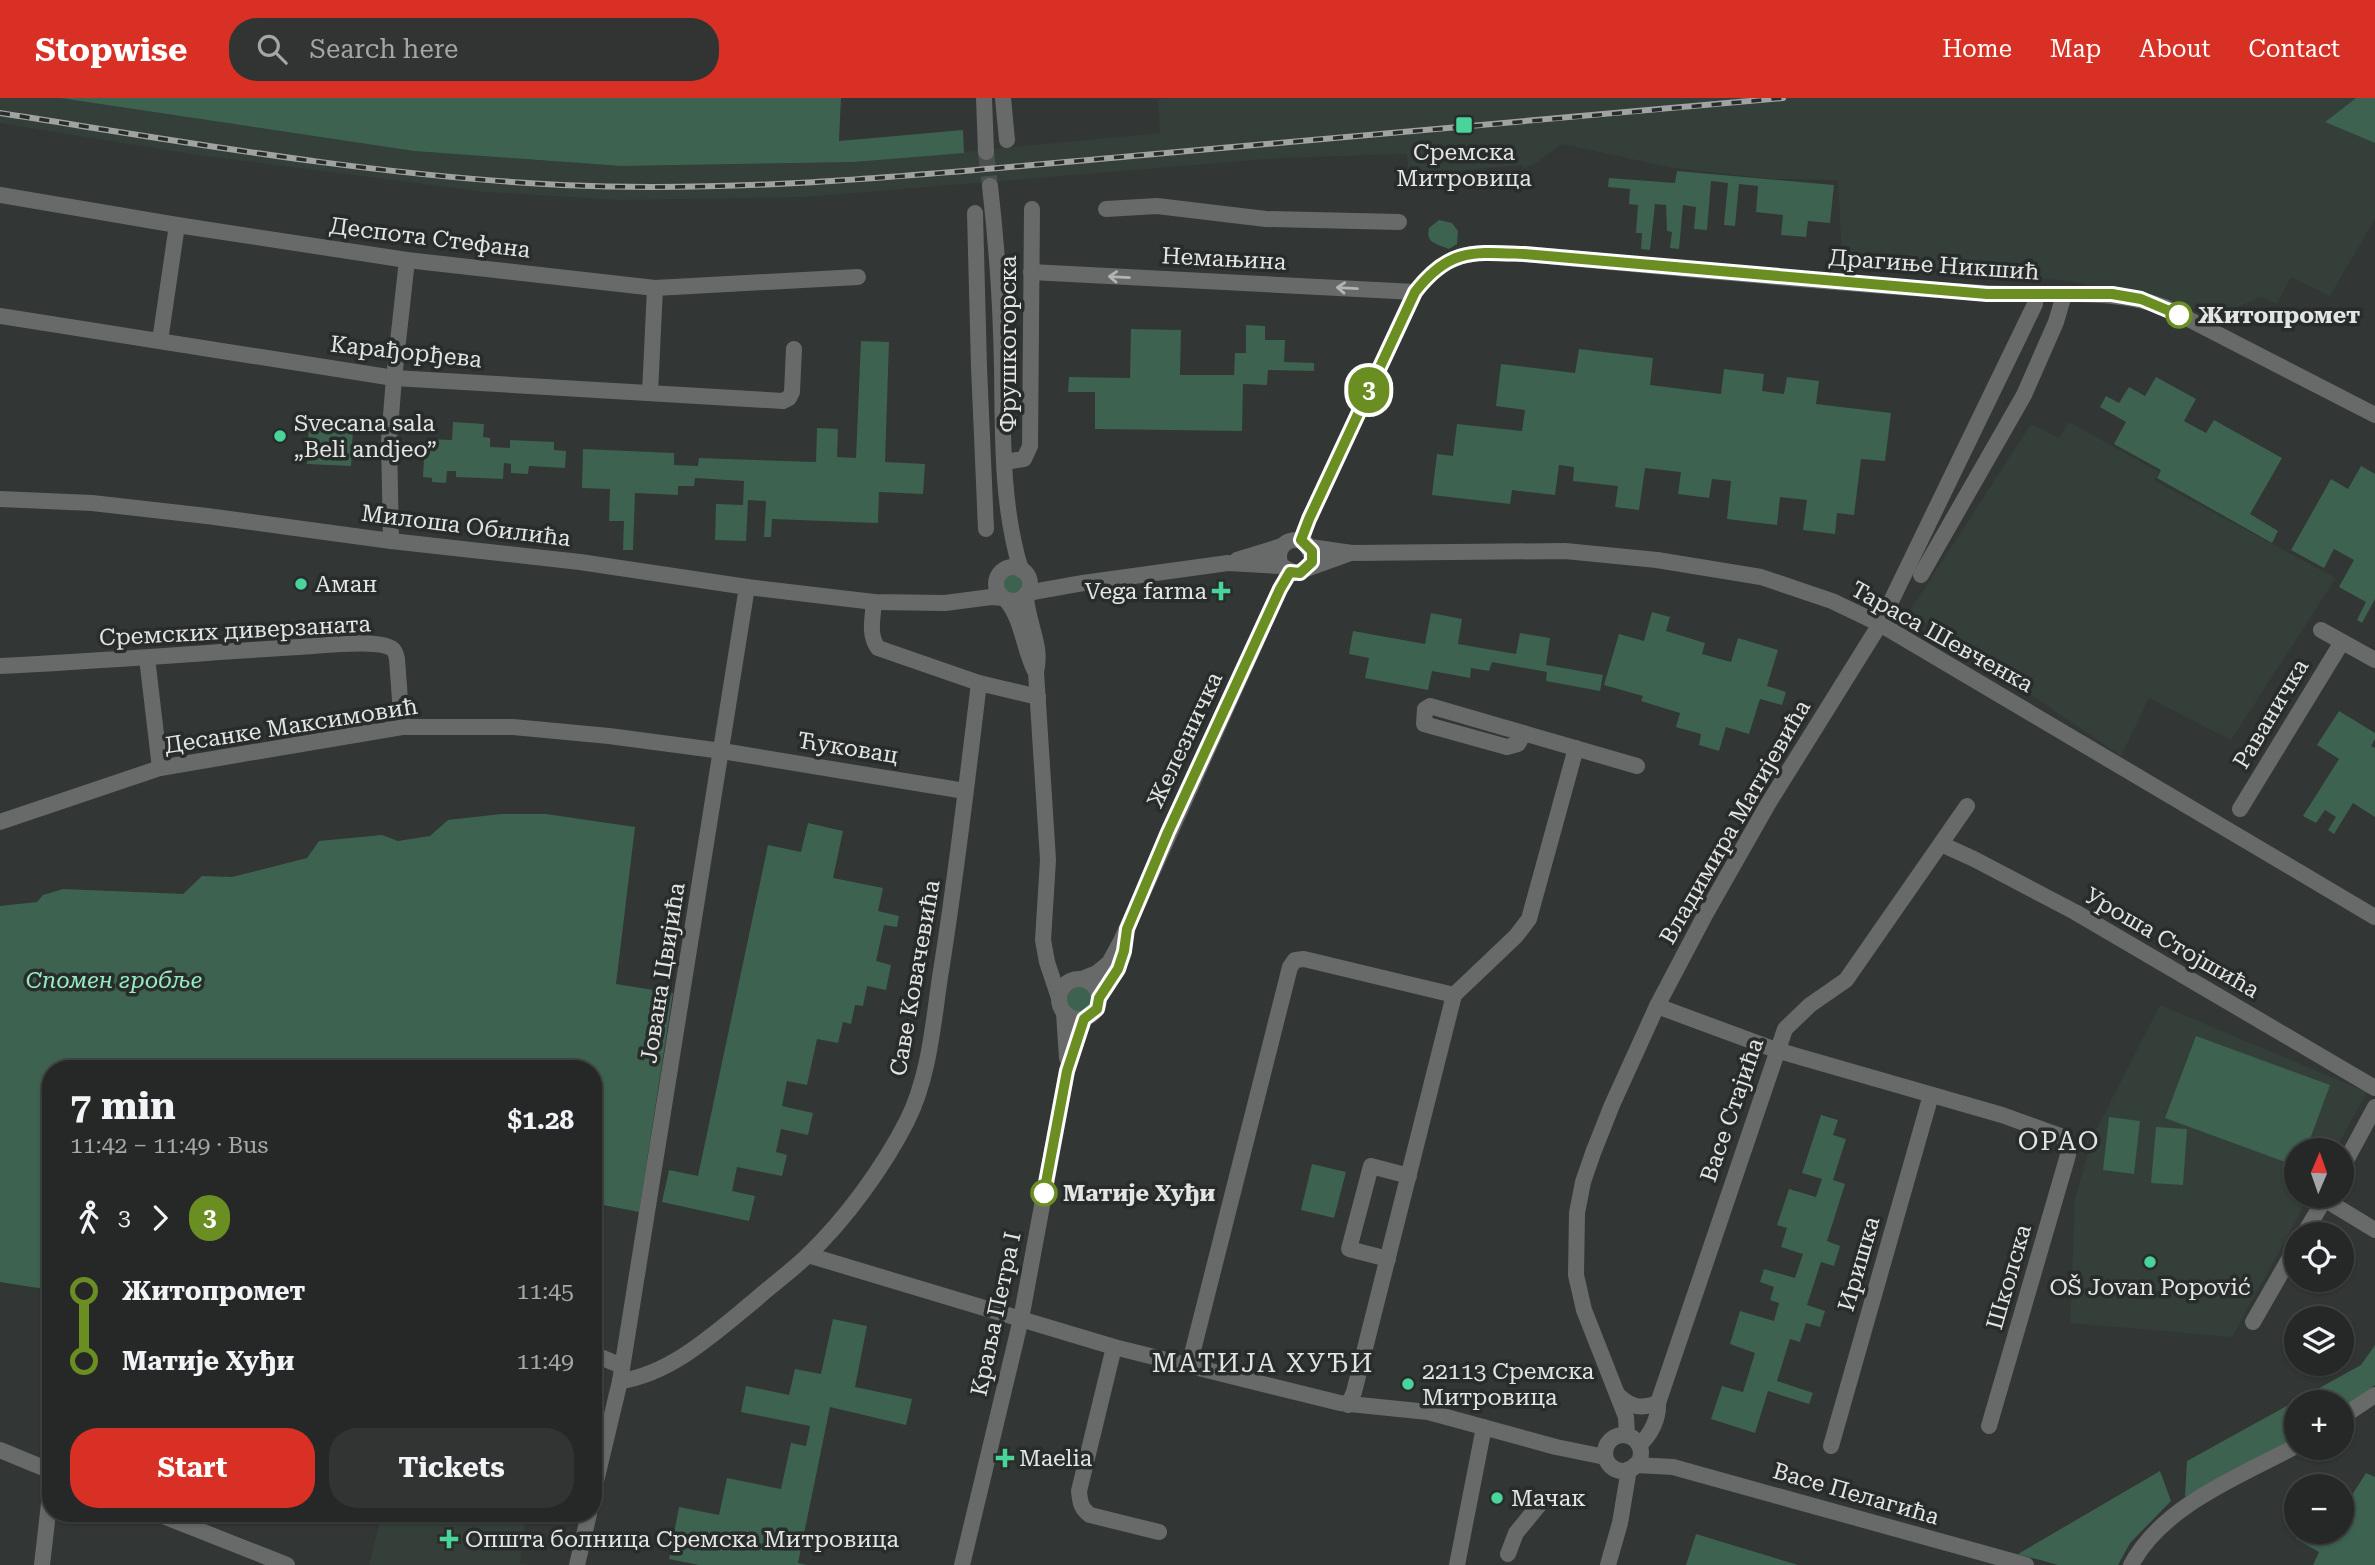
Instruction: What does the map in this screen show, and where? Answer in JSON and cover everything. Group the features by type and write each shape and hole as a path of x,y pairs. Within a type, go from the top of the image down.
{"street":[{"path":"984,98 986,152"},
{"path":"1003,98 1007,140"},
{"name":"Фрушкогорска","path":"990,186 998,258 1005,462 1014,544 1023,572"},
{"name":"Деспота Стефана","path":"0,195 407,261 655,288 858,277"},
{"path":"1106,209 1157,205 1266,219 1399,222"},
{"name":"Фрушкогорска","path":"1005,462 1024,459 1030,446 1032,209"},
{"name":"Фрушкогорска","path":"975,213 986,528"},
{"path":"160,341 177,225"},
{"name":"Драгиње Никшић","path":"1415,292 1437,266 1464,254 1524,254 1910,288 2036,295 2112,294 2165,307 2375,415"},
{"path":"391,541 389,442 407,261"},
{"name":"Немањина","path":"1031,272 1415,292"},
{"path":"650,393 655,288"},
{"path":"1305,543 1415,292"},
{"name":"Владимира Матијевића","path":"1608,1565 1620,1523 1617,1476 1624,1451 1626,1417 1584,1310 1576,1275 1577,1213 1583,1182 1607,1117 1657,1006 1768,804 1880,624 2035,304 2036,295"},
{"path":"1921,575 2024,395 2056,322 2064,295"},
{"name":"Карађорђева","path":"0,316 394,378 787,400 792,392 794,349"},
{"name":"Фрушкогорска","path":"979,367 1002,366"},
{"name":"Фрушкогорска","path":"1000,574 1008,493"},
{"name":"Милоша Обилића","path":"0,499 92,503 299,527 874,602 945,603 984,598 1005,599"},
{"path":"1005,599 1016,601 1027,594 1083,583 1228,563 1282,546 1291,540 1305,543"},
{"path":"1228,563 1300,573 1309,567 1312,557 1305,543"},
{"name":"Тараса Шевченка","path":"1305,543 1352,553 1565,551 1657,560 1761,577 1832,601 1880,624 2375,917"},
{"path":"1282,546 1278,556 1285,569"},
{"name":"Тараса Шевченка","path":"1309,567 1352,553"},
{"path":"1046,914 1056,960 1062,971 1096,988 1099,998 1097,1009 1084,1019 1073,1019 1061,1006 1044,951 1048,860 1035,672 1014,609 996,587 1000,574 1011,568 1049,581 1083,583"},
{"name":"Железничка","path":"1079,979 1097,972 1109,963 1127,929 1168,832 1274,601 1285,569"},
{"path":"1023,572 1030,583 1026,605 1036,635 1038,661 1035,672"},
{"name":"Милоша Обилића","path":"925,602 973,591 988,585 1000,574"},
{"name":"Јована Цвијића","path":"602,1455 621,1373 747,587"},
{"path":"874,602 872,632 878,648 979,683 1038,697"},
{"path":"2320,630 2375,660"},
{"name":"Раваничка","path":"2240,809 2342,642"},
{"name":"Сремских диверзаната","path":"0,666 311,646 388,646 396,653 402,727"},
{"path":"147,658 160,768"},
{"name":"Саве Ковачевића","path":"621,1373 648,1375 671,1362 722,1327 808,1255 856,1199 886,1158 908,1119 923,1078 955,884 979,683"},
{"path":"1524,733 1518,744 1507,747 1424,724 1423,716 1425,709 1430,706 1524,733 1576,748 1637,766"},
{"name":"Десанке Максимовић","path":"0,822 160,768 402,727 513,727 722,751"},
{"path":"1348,1405 1354,1392 1454,995 1516,936 1529,919 1576,748"},
{"name":"Ћуковац","path":"722,751 965,791"},
{"name":"Васе Стајића","path":"1624,1451 1658,1403 1785,1029 1846,980 1967,806"},
{"name":"Уроша Стојшића","path":"1941,844 2075,912 2375,1088"},
{"name":"Железничка","path":"1099,998 1118,969 1127,929"},
{"path":"1189,1366 1290,967 1295,960 1304,959 1454,995"},
{"path":"1061,1006 1062,988 1079,979"},
{"name":"Краља Петра I","path":"1061,1006 1067,1034 1067,1071"},
{"path":"1657,1006 1776,1051 1931,1095"},
{"name":"Краља Петра I","path":"962,1565 1020,1319 1067,1071 1084,1019"},
{"name":"Школска","path":"1931,1095 2062,1135 2067,1140 2068,1155 1989,1426"},
{"name":"Иришка","path":"1831,1446 1931,1095"},
{"path":"2354,1146 2375,1107"},
{"path":"1388,1259 1349,1249 1371,1166 1409,1176"},
{"path":"2342,1208 2375,1230"},
{"name":"Васе Пелагића","path":"808,1255 1114,1347 1348,1405 1428,1412 1556,1447 1624,1451 2026,1565"},
{"path":"2253,1322 2284,1268"},
{"path":"1114,1347 1079,1491 1080,1501 1083,1510 1090,1516 1159,1532"},
{"path":"602,1360 621,1373"},
{"path":"1616,1393 1628,1404 1636,1407 1644,1408 1658,1403"},
{"path":"2354,1409 2375,1395"},
{"path":"1457,1565 1484,1427"},
{"path":"0,1450 42,1467"},
{"path":"2131,1565 2155,1531 2182,1506 2284,1452"},
{"path":"1508,1553 1516,1533 1544,1499"},
{"path":"42,1565 47,1522"},
{"path":"178,1522 287,1565"},
{"path":"577,1565 587,1522"}],"shaded area":[{"path":"0,98 60,98 414,151 621,166 854,162 1160,133 1158,99 1168,98 2356,98 2325,122 2375,143 2375,219 2330,296 2291,277 2277,304 2262,297 2220,314 2067,281 1842,260 1838,180 1770,179 1673,168 1562,144 1523,169 1522,165 1409,175 1407,154 1281,158 806,197 619,200 485,192 190,154 0,123"},
{"path":"2069,422 2159,472 2155,481 2336,578 2231,740 2149,698 2121,756 1918,618 1911,609 2031,424 2059,438"},
{"path":"2160,1005 2367,1092 2342,1138 2284,1138 2284,1208 2303,1208 2295,1222 2284,1222 2284,1242 2232,1337 2070,1323 2075,1200 2092,1138"},
{"name":"Општа болница Сремска Митровица","path":"380,1522 525,1522 520,1563 532,1565 369,1565"}],"green space":[{"path":"60,98 841,98 839,141 963,130 964,153 854,162 621,166 414,151"},
{"path":"2356,98 2375,98 2375,143 2325,122"},
{"path":"1677,171 1834,185 1830,223 1808,221 1806,237 1781,235 1783,215 1756,212 1758,186 1739,184 1735,226 1724,225 1728,183 1711,181 1707,230 1694,229 1696,207 1683,205 1679,249 1670,248 1672,232 1667,231 1666,205 1655,204 1650,250 1641,249 1642,233 1636,233 1638,205 1629,204 1630,189 1608,187 1609,178 1675,183"},
{"path":"1439,220 1452,223 1458,231 1457,244 1449,249 1430,240 1429,228"},
{"path":"1246,325 1265,326 1265,340 1285,340 1284,362 1314,363 1314,371 1268,370 1267,385 1243,384 1242,431 1095,429 1095,392 1068,392 1069,377 1130,378 1131,329 1181,330 1180,375 1234,375 1235,353 1246,353"},
{"path":"861,341 889,342 885,462 925,464 923,494 879,492 878,523 772,519 771,537 764,537 766,501 748,500 746,541 715,540 716,504 743,505 744,481 695,478 694,486 678,486 678,495 635,493 633,550 623,550 624,521 609,521 610,489 582,488 583,449 674,453 674,465 698,466 699,458 816,462 817,428 838,429 837,457 856,458"},
{"path":"1579,349 1653,358 1650,385 1721,394 1724,369 1764,374 1762,391 1784,394 1787,377 1819,381 1816,404 1891,413 1885,461 1861,459 1854,515 1837,513 1835,534 1803,530 1807,500 1780,497 1777,525 1727,519 1731,481 1712,479 1709,498 1678,494 1681,472 1645,468 1639,510 1615,507 1618,486 1573,481 1574,467 1559,465 1555,495 1512,490 1510,504 1432,495 1437,454 1453,456 1457,424 1522,431 1525,410 1496,406 1501,364 1575,373"},
{"path":"2156,377 2196,399 2184,421 2206,433 2214,420 2282,458 2250,514 2278,531 2272,543 2157,478 2161,470 2114,444 2126,422 2100,407 2106,396 2119,403 2129,387 2145,396"},
{"path":"453,422 484,424 483,437 490,438 490,447 510,448 510,440 554,442 554,450 566,451 565,468 529,466 528,474 511,473 511,464 504,463 503,479 456,477 456,471 447,471 446,483 432,482 432,478 423,477 425,439 452,440"},
{"path":"309,424 353,426 351,466 307,464"},
{"path":"2361,466 2375,474 2375,599 2362,623 2357,620 2366,602 2339,587 2354,560 2334,549 2324,568 2291,550 2331,479 2348,489"},
{"path":"1012,574 1019,577 1022,584 1019,591 1012,594 1005,591 1002,584 1005,577"},
{"path":"1652,612 1670,617 1666,631 1705,643 1702,654 1731,662 1738,638 1778,650 1767,686 1786,692 1782,705 1760,699 1749,734 1726,727 1719,751 1699,745 1701,734 1676,727 1680,713 1641,701 1643,696 1604,685 1619,634 1644,641"},
{"path":"1431,613 1462,619 1458,644 1516,654 1520,633 1550,638 1546,665 1603,675 1600,691 1546,681 1547,672 1492,662 1489,671 1471,668 1470,678 1432,671 1428,690 1365,678 1369,658 1349,654 1353,631 1425,644"},
{"path":"2339,711 2375,733 2371,746 2375,748 2375,817 2353,803 2334,834 2328,830 2336,817 2325,810 2316,823 2303,816 2339,759 2317,745"},
{"name":"Спомен гробље","path":"501,814 546,814 635,827 616,984 673,993 639,1212 602,1205 602,1060 42,1060 42,1289 0,1282 0,906 37,902 43,895 63,889 183,894 202,876 232,877 307,858 319,841 382,835 398,841 430,836 448,820"},
{"path":"808,823 843,831 833,878 883,888 878,911 899,916 897,927 884,925 876,961 891,965 886,990 867,986 863,1006 855,1005 851,1024 843,1022 838,1043 817,1039 807,1085 787,1081 782,1106 813,1113 808,1135 781,1129 776,1152 787,1155 782,1176 737,1167 732,1191 755,1196 749,1221 662,1202 669,1170 698,1176 768,845 801,852"},
{"path":"1079,986 1088,990 1092,999 1088,1008 1079,1012 1070,1008 1066,999 1070,990"},
{"path":"2196,1036 2330,1085 2310,1138 2284,1138 2284,1162 2165,1118"},
{"path":"1821,1115 1838,1120 1833,1135 1846,1139 1833,1180 1845,1184 1827,1241 1840,1246 1834,1266 1821,1262 1807,1305 1825,1311 1820,1327 1806,1323 1800,1342 1790,1339 1777,1381 1813,1393 1809,1404 1768,1391 1755,1433 1711,1419 1722,1386 1743,1392 1755,1353 1730,1344 1740,1311 1774,1321 1779,1303 1770,1300 1774,1287 1760,1282 1764,1269 1795,1278 1803,1254 1781,1247 1787,1228 1777,1225 1789,1189 1816,1197 1822,1179 1802,1173"},
{"path":"2109,1117 2140,1121 2134,1174 2103,1170"},
{"path":"2156,1127 2187,1129 2183,1185 2151,1183"},
{"path":"1312,1164 1346,1172 1334,1218 1301,1210"},
{"path":"833,1319 867,1326 855,1387 912,1399 906,1425 830,1407 798,1563 807,1565 699,1565 669,1559 679,1507 719,1515 727,1478 781,1489 791,1443 806,1446 810,1426 741,1412 746,1386 789,1395 795,1369 821,1374"},
{"path":"2375,1345 2375,1385 2354,1400 2354,1390 2316,1390 2341,1376 2354,1376 2354,1369 2361,1365"},
{"path":"2284,1407 2284,1444 2185,1497 2187,1461"},
{"path":"2160,1471 2171,1501 2130,1543 2118,1565 2058,1565 2018,1554"},
{"path":"2366,1473 2375,1477 2375,1565 2313,1565 2319,1552 2305,1544 2354,1544 2354,1492"},
{"path":"1696,1534 1798,1565 1686,1565"}],"tunnel":[{"path":"986,152 990,186"}],"railway":[{"path":"0,113 351,166 492,181 636,187 785,184 933,174 1783,98"}],"bus line":[{"name":"3","path":"1044,1193 1067,1071 1084,1019 1097,1009 1099,998 1118,969 1127,929 1168,832 1280,589 1290,572 1300,573 1312,562 1310,547 1301,540 1309,519 1415,292 1437,266 1464,254 1524,254 1987,294 2112,294 2141,299 2179,315"}],"place":[{"name":"Сремска Митровица","path":"1464,125"},
{"name":"Житопромет","path":"2179,315"},
{"name":"Svecana sala „Beli andjeo”","path":"280,436"},
{"name":"Аман","path":"301,584"},
{"name":"Vega farma","path":"1221,591"},
{"name":"Матије Хуђи","path":"1044,1193"},
{"name":"OŠ Jovan Popović","path":"2150,1262"},
{"name":"22113 Сремска Митровица","path":"1408,1384"},
{"name":"Maelia","path":"1005,1458"},
{"name":"Мачак","path":"1497,1498"},
{"name":"Општа болница Сремска Митровица","path":"449,1539"}],"district":[{"name":"ОРАО","path":"2059,1141"},
{"name":"МАТИЈА ХУЂИ","path":"1263,1363"}]}
